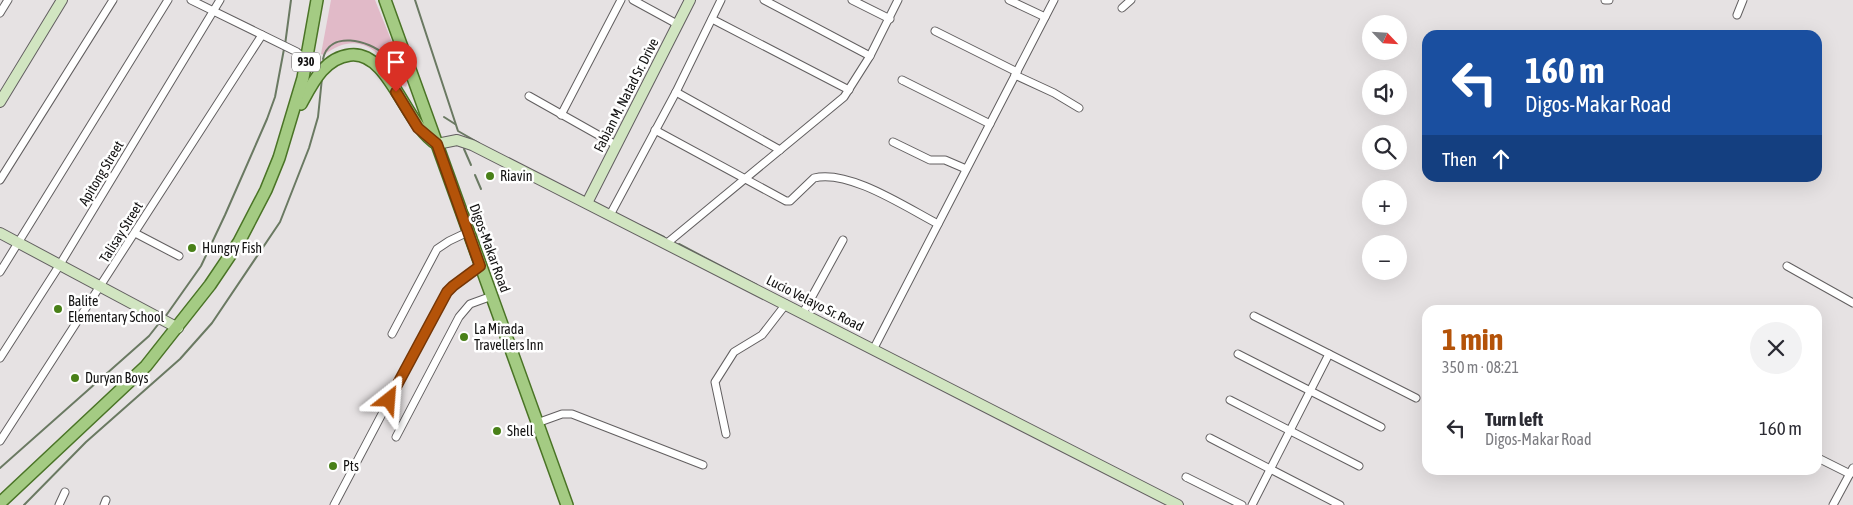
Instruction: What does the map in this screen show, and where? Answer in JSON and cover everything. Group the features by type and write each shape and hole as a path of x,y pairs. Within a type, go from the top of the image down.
{"main road":[{"path":"0,102 62,0"},
{"name":"930","path":"0,503 133,380 178,328 210,285 254,216 270,182 291,122 306,60 317,0"},
{"name":"Digos-Makar Road","path":"386,0 567,505"},
{"name":"Fabian M. Natad Sr. Drive","path":"587,203 690,0"},
{"name":"930","path":"291,122 321,70 339,57 362,55 377,64 418,128 437,144"},
{"name":"Lucio Velayo Sr. Road","path":"437,144 451,140 464,142 874,348 1166,502 1178,505"},
{"path":"0,233 178,328"}],"street":[{"path":"0,13 8,0"},
{"path":"0,180 113,0"},
{"path":"0,272 168,0"},
{"path":"191,0 286,46 306,60"},
{"name":"Apitong Street","path":"0,358 59,266 220,0"},
{"path":"561,115 622,0"},
{"path":"633,0 677,24"},
{"path":"610,215 676,92 721,0"},
{"path":"764,0 870,56"},
{"path":"852,0 890,19"},
{"path":"666,244 844,97 870,56 898,0"},
{"path":"1009,0 1045,17"},
{"path":"874,348 1054,0"},
{"path":"1122,8 1131,0"},
{"path":"1737,15 1743,0"},
{"path":"712,19 849,90"},
{"path":"935,30 1079,108"},
{"name":"Talisay Street","path":"0,441 262,35"},
{"path":"902,80 990,124"},
{"path":"676,92 780,150"},
{"path":"529,96 616,145"},
{"path":"655,130 788,201 814,178 835,177 873,191 938,224"},
{"path":"893,142 930,160 945,160 966,169"},
{"path":"392,334 437,249 468,232"},
{"path":"135,233 178,256"},
{"path":"803,313 843,240"},
{"path":"334,505 442,302 453,286 480,266"},
{"path":"1787,266 1853,303"},
{"path":"396,437 459,317 470,304 492,296"},
{"path":"726,434 716,380 734,352 762,335 786,304"},
{"path":"1254,316 1416,398"},
{"path":"1238,354 1381,427"},
{"path":"1252,505 1329,354"},
{"path":"1230,400 1359,466"},
{"path":"537,423 562,414 572,414 702,465"},
{"path":"1210,438 1340,505"},
{"path":"1822,460 1851,471 1833,505"},
{"path":"1186,477 1242,505"},
{"path":"59,505 66,492"}],"shaded area":[{"path":"331,0 375,0 408,82 406,87 402,85 387,63 369,48 359,44 337,47 324,55 321,54"}],"waterway":[{"path":"285,45 291,0"},
{"path":"415,0 458,131 479,143"},
{"path":"323,59 327,50 333,44 350,40 360,42 378,50 388,58 402,81"},
{"path":"165,317 201,266 225,215 275,97 284,49"},
{"path":"24,505 86,442 180,359 212,323 280,222 309,148 318,117 322,78"},
{"path":"444,117 455,124"},
{"path":"464,149 471,165"},
{"path":"475,175 481,189"},
{"path":"639,225 664,237"},
{"path":"679,244 757,285"},
{"path":"0,468 149,336 160,322"}],"place":[{"name":"Riavin","path":"490,176"},
{"name":"Hungry Fish","path":"192,248"},
{"name":"Balite Elementary School","path":"58,309"},
{"name":"La Mirada Travellers Inn","path":"464,337"},
{"name":"Duryan Boys","path":"75,378"},
{"name":"Shell","path":"497,431"},
{"name":"Pts","path":"333,466"}],"route":[{"path":"389,400 447,292 480,266 437,144 426,137 418,128 396,92"}]}
